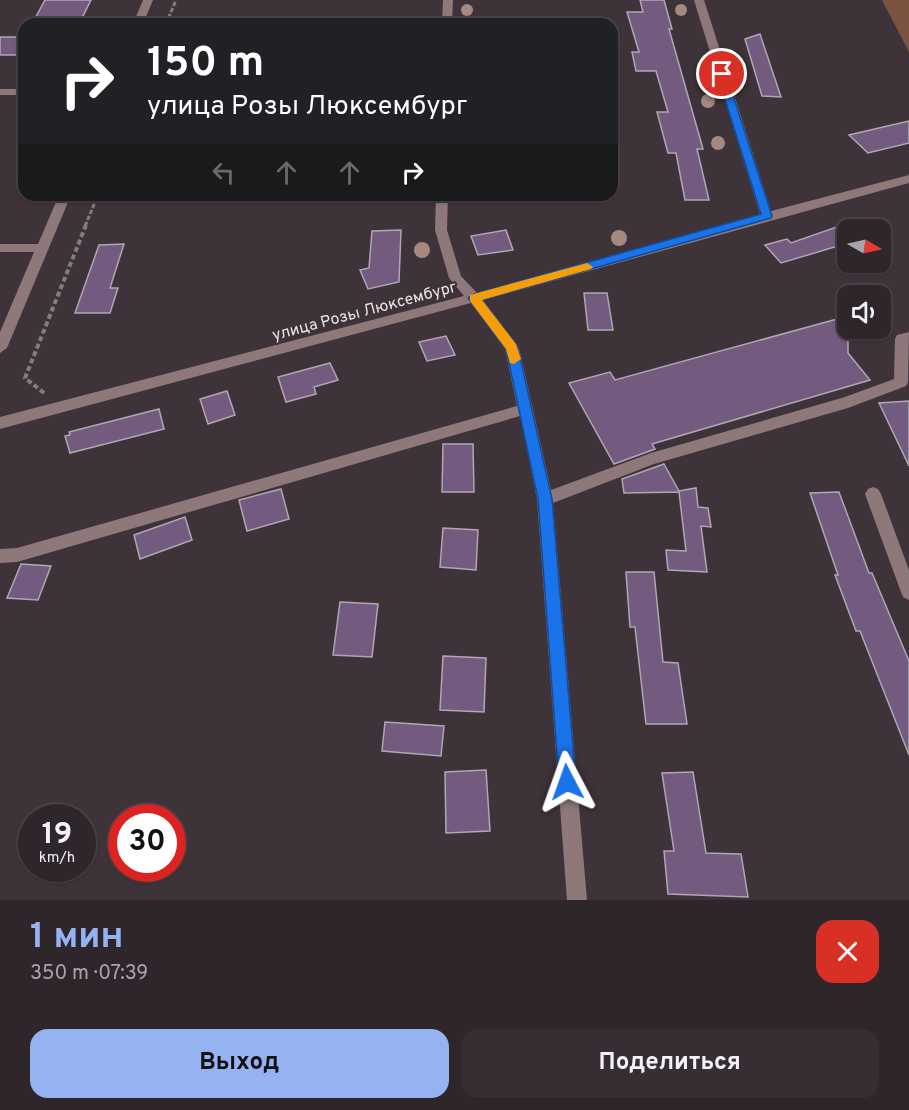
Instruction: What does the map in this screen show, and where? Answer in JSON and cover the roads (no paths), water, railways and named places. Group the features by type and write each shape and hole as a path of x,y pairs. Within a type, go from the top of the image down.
{"street":[{"path":"140,18 148,0"},
{"path":"447,18 448,0"},
{"path":"699,0 767,216"},
{"path":"0,92 18,92"},
{"name":"улица Розы Люксембург","path":"0,423 474,298 767,216 909,180"},
{"path":"0,348 62,201"},
{"path":"442,201 441,230 455,278 474,298 512,348 545,499 577,900"},
{"path":"0,248 42,248"},
{"path":"545,499 651,459 848,402 901,382 902,339 909,337"},
{"path":"0,556 17,555 526,410"},
{"path":"873,494 909,592"}]}
